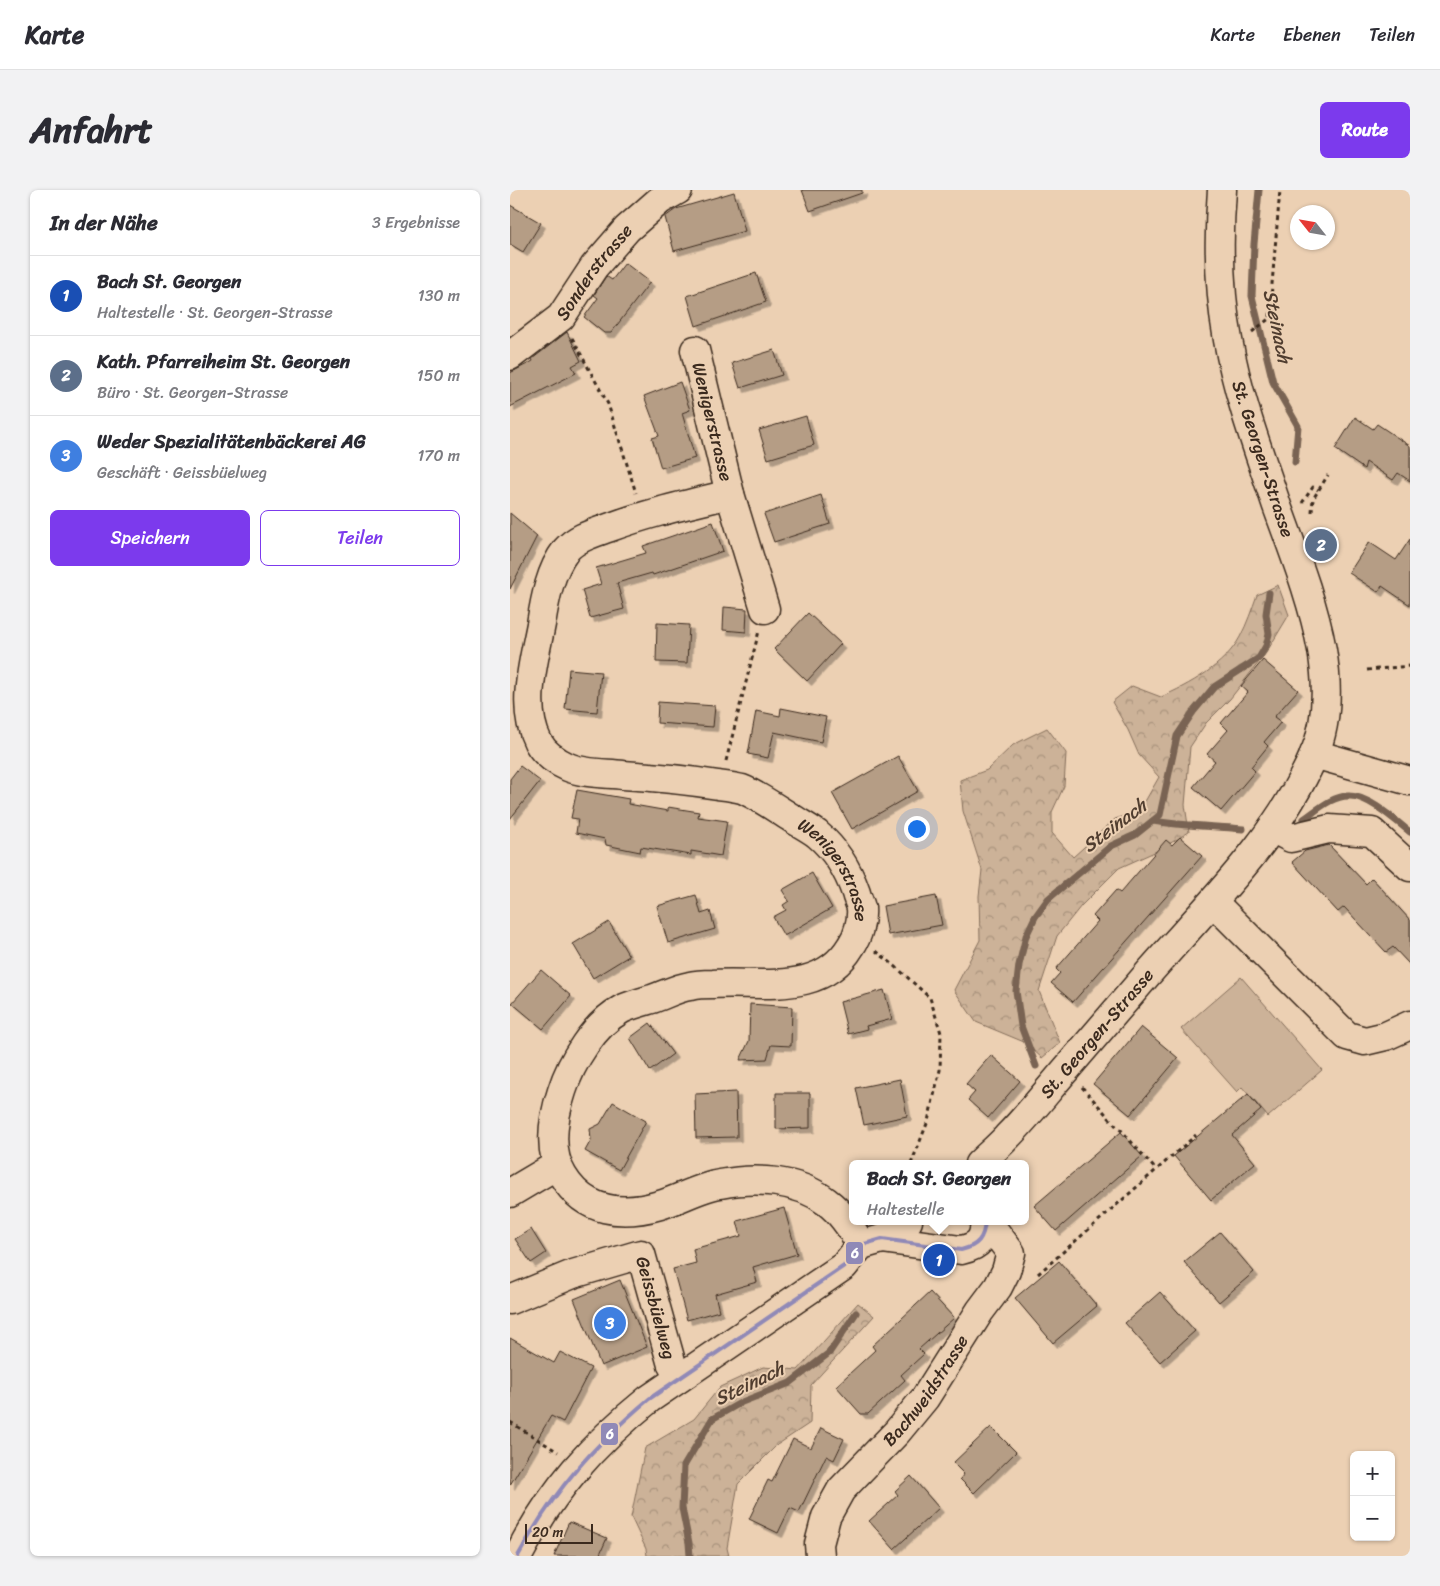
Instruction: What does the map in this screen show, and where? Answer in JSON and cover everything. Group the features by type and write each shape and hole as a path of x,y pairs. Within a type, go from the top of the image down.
{"street":[{"name":"Sonderstrasse","path":"510,356 561,317 594,267 627,229 660,200 678,190"},
{"name":"St. Georgen-Strasse","path":"982,1160 1007,1137 1213,902 1272,828 1301,779 1314,754 1321,734 1325,712 1325,672 1322,648 1295,558 1240,391 1228,340 1221,279 1222,190"},
{"name":"Wenigerstrasse","path":"695,350 730,494 765,609"},
{"name":"Wenigerstrasse","path":"730,494 643,515 587,535 568,547 556,566 546,594 528,697 531,719 538,741 549,755 569,767 594,773 692,781 741,789 816,834 840,858 852,883 861,908 858,936 844,958 822,975 790,984 690,986 621,1010 604,1023 586,1043 572,1066 557,1106 553,1130 554,1148 557,1165 572,1188 582,1198 596,1206 614,1211 658,1206 717,1184 745,1180 768,1181 810,1190 829,1203 849,1223"},
{"path":"1314,754 1410,781"},
{"path":"1272,828 1291,838 1329,829 1372,832 1410,867"},
{"path":"1213,902 1347,1036 1365,1041 1386,1036 1410,1025"},
{"path":"510,1193 557,1165"},
{"name":"Wenigerstrasse","path":"851,1225 872,1242"},
{"path":"518,1556 546,1506 568,1476 620,1422 679,1378 844,1266 872,1242 901,1225"},
{"path":"872,1242 962,1250 977,1244 983,1237 985,1225"},
{"name":"Bachweidstrasse","path":"820,1556 819,1544 826,1517 840,1490 897,1432 925,1398 946,1362 1006,1271 1010,1253 989,1225"},
{"name":"Geissbüelweg","path":"510,1300 573,1274 641,1254 672,1365 679,1378"}],"path":[{"path":"1245,336 1270,318 1280,190"},
{"path":"561,317 608,404 643,515"},
{"path":"1312,512 1313,499 1328,475"},
{"path":"1301,506 1313,486 1318,490"},
{"path":"720,785 765,609"},
{"path":"1367,670 1410,666"},
{"path":"858,936 930,998 941,1033 940,1070 928,1121 913,1160"},
{"path":"1076,1081 1156,1170"},
{"path":"1038,1274 1196,1135"},
{"path":"510,1422 564,1456"}],"green space":[{"path":"1278,585 1289,615 1266,653 1230,699 1206,723 1190,747 1185,805 1189,832 1159,850 1119,868 1081,906 1057,936 1039,991 1060,1043 1042,1058 1024,1042 976,1022 954,990 980,940 979,896 982,870 963,811 960,780 987,770 1013,745 1047,728 1066,753 1064,786 1052,812 1052,833 1073,857 1115,819 1139,812 1159,777 1139,755 1128,730 1112,702 1132,686 1161,697 1205,673 1225,657 1240,637 1257,595"},
{"path":"1241,977 1322,1070 1268,1117 1242,1087 1237,1092 1181,1029"},
{"path":"858,1303 874,1316 811,1385 810,1423 777,1445 738,1484 727,1548 729,1556 647,1556 646,1549 631,1517 645,1448 694,1419 720,1387 763,1367 798,1370"}],"building":[{"path":"802,190 862,190 862,193 810,211"},
{"path":"734,192 745,231 674,251 665,217 676,209"},
{"path":"510,205 541,223 523,252 510,244"},
{"path":"625,263 650,282 611,333 604,333 584,317 598,298 594,295 606,276 612,280"},
{"path":"756,273 766,302 696,326 687,296"},
{"path":"567,332 581,361 572,366 576,373 510,407 510,373 533,361 532,359"},
{"path":"774,350 782,375 740,388 732,363"},
{"path":"680,382 690,410 682,413 695,458 661,468 652,438 659,436 644,396"},
{"path":"806,416 814,445 768,459 759,430"},
{"path":"1355,417 1373,429 1377,424 1410,446 1410,481 1398,473 1393,480 1366,462 1364,469 1335,449"},
{"path":"821,495 830,524 774,542 764,514"},
{"path":"510,513 537,536 510,589"},
{"path":"713,522 723,551 653,575 652,573 617,583 624,609 590,618 582,590 601,584 596,568 646,553 643,546"},
{"path":"1410,539 1410,605 1382,586 1378,592 1349,573 1369,542 1396,560"},
{"path":"724,607 747,609 746,632 723,630"},
{"path":"808,613 841,644 807,681 774,649"},
{"path":"657,623 689,625 687,663 656,662"},
{"path":"1263,660 1298,690 1274,717 1281,722 1264,742 1268,746 1251,767 1255,771 1221,811 1193,787 1215,761 1207,754 1228,730 1221,723 1248,692 1241,686"},
{"path":"569,669 601,672 597,712 565,709"},
{"path":"658,702 715,706 713,727 657,723"},
{"path":"781,708 826,717 821,742 774,732 768,758 748,754 756,711 780,716"},
{"path":"898,756 918,791 852,829 832,793"},
{"path":"520,766 540,781 510,819 510,779"},
{"path":"577,790 629,799 628,804 668,811 668,807 699,812 698,817 727,821 721,856 691,851 691,855 641,847 640,852 606,845 605,839 576,833 578,819 571,818"},
{"path":"1180,837 1202,856 1073,1002 1051,983 1060,973 1056,969 1098,921 1093,916 1116,890 1120,893 1166,840 1172,845"},
{"path":"1329,845 1366,884 1372,878 1410,920 1410,965 1393,947 1386,952 1344,907 1338,912 1292,862 1305,851"},
{"path":"812,873 832,908 784,936 773,917 786,910 783,905 789,901 782,890"},
{"path":"696,895 701,914 710,911 715,929 668,943 657,906"},
{"path":"936,896 942,925 888,935 883,906"},
{"path":"609,922 629,956 593,978 573,944"},
{"path":"541,970 571,996 543,1029 512,1003"},
{"path":"884,990 892,1019 866,1026 867,1029 848,1034 840,1002"},
{"path":"750,1004 792,1007 791,1046 771,1045 767,1059 740,1060 749,1041"},
{"path":"650,1023 673,1054 650,1071 630,1038"},
{"path":"1141,1027 1178,1058 1130,1115 1093,1084"},
{"path":"991,1055 1020,1081 988,1118 968,1100 975,1092 966,1084"},
{"path":"900,1079 907,1116 864,1125 856,1088"},
{"path":"736,1092 737,1137 696,1138 695,1094"},
{"path":"776,1093 810,1093 810,1128 776,1129"},
{"path":"1248,1094 1261,1110 1232,1135 1255,1163 1211,1200 1174,1156"},
{"path":"613,1102 646,1121 619,1170 585,1151 591,1140 590,1129 600,1124"},
{"path":"1121,1132 1142,1156 1056,1231 1034,1206"},
{"path":"784,1208 797,1254 753,1267 757,1282 715,1294 719,1311 687,1320 673,1269 696,1263 693,1249 741,1236 737,1221"},
{"path":"531,1229 546,1253 531,1263 515,1239"},
{"path":"1220,1232 1254,1272 1219,1302 1184,1262"},
{"path":"1059,1261 1097,1306 1053,1343 1015,1298"},
{"path":"620,1280 647,1347 601,1366 574,1299"},
{"path":"930,1292 954,1318 919,1349 924,1354 901,1375 905,1380 868,1414 861,1414 836,1386 875,1350 872,1346"},
{"path":"1160,1292 1195,1331 1160,1362 1125,1323"},
{"path":"510,1338 554,1363 560,1352 591,1368 563,1422 551,1416 510,1485"},
{"path":"991,1427 1016,1452 974,1493 960,1479 964,1474 953,1463"},
{"path":"821,1428 844,1439 834,1460 826,1456 799,1512 790,1508 778,1533 749,1519 768,1480 772,1482 793,1439 811,1448"},
{"path":"911,1476 939,1508 894,1549 869,1521 898,1495 895,1491"},
{"path":"569,1522 607,1538 599,1556 554,1556"}],"waterway":[{"name":"Steinach","path":"1259,190 1252,296 1273,382 1298,426 1295,462"},
{"name":"Steinach","path":"1036,1066 1021,1026 1016,991 1019,965 1026,936 1035,917 1048,899 1111,846 1135,835 1160,815 1177,736 1193,712 1214,687 1259,658 1266,646 1269,634 1266,614 1269,593"},
{"path":"1304,819 1331,800 1350,796 1374,804 1410,832"},
{"path":"1153,821 1243,829"},
{"name":"Steinach","path":"690,1556 682,1508 684,1466 712,1419 742,1402 790,1383 829,1353 856,1313"}],"transit line":[{"name":"6","path":"518,1556 560,1490 592,1452 628,1417 649,1399 844,1266 861,1245 882,1239 961,1250 976,1244 981,1237 984,1225"}],"place":[{"name":"Kath. Pfarreiheim St. Georgen","path":"1321,545"},
{"name":"Bach St. Georgen","path":"939,1260"},
{"name":"Weder Spezialitätenbäckerei AG","path":"610,1323"}]}
